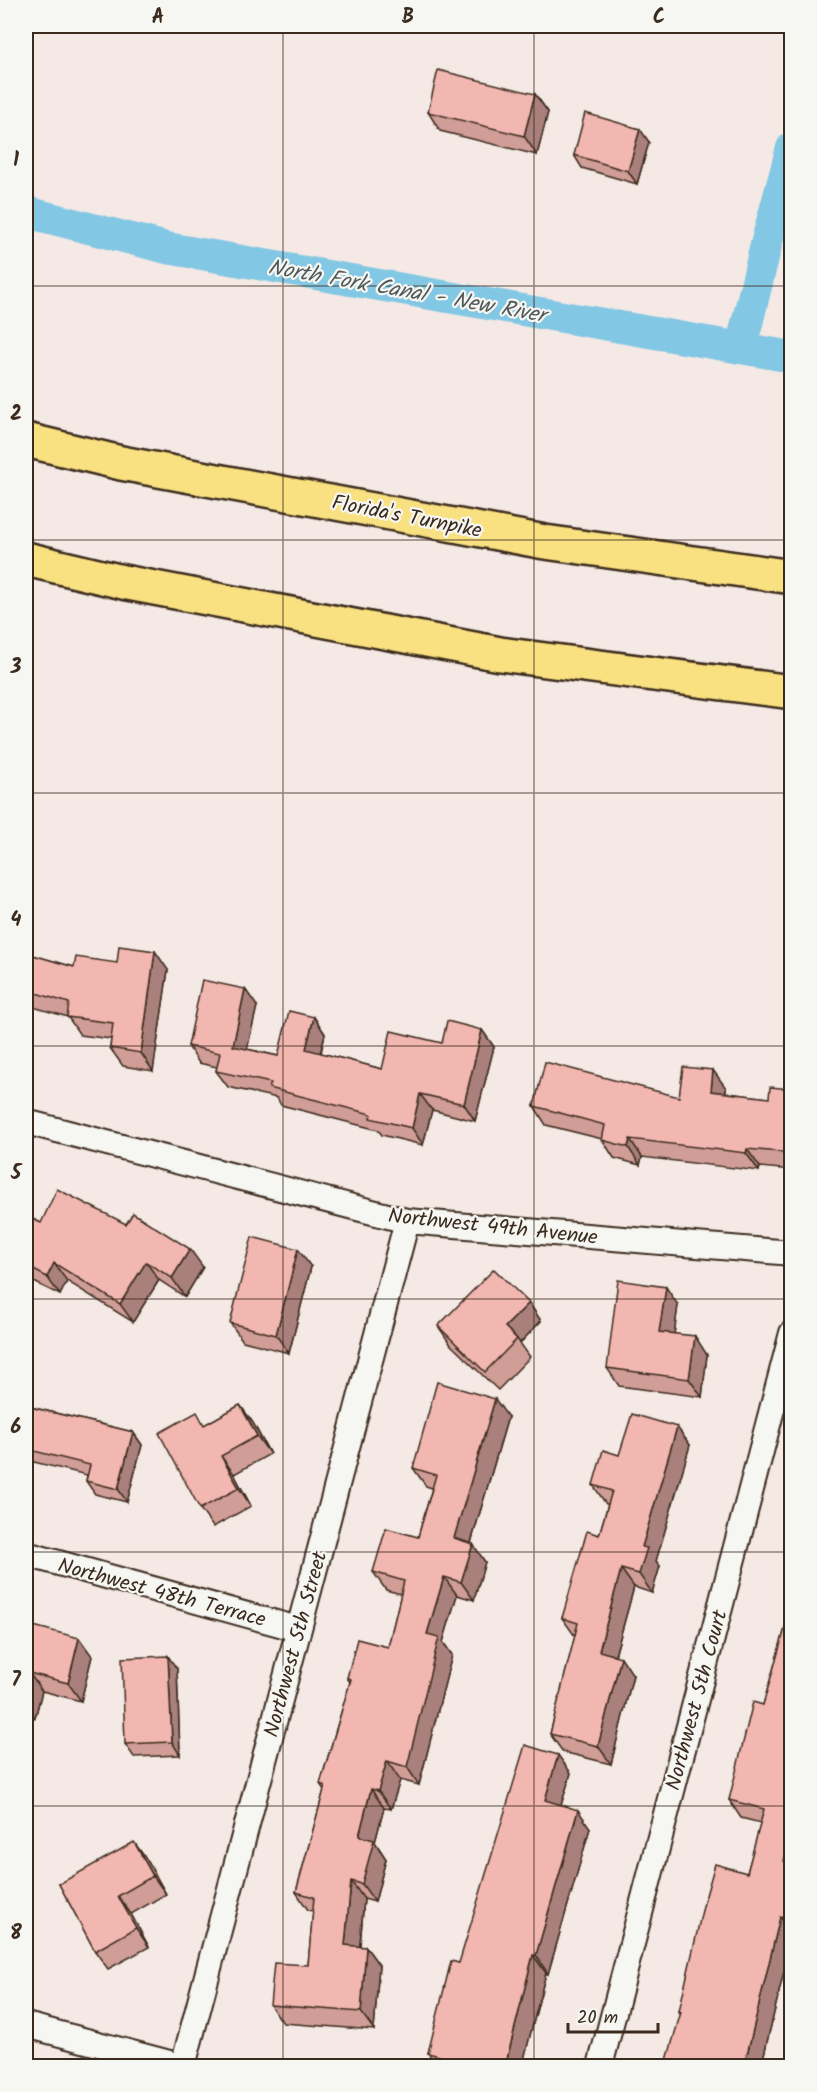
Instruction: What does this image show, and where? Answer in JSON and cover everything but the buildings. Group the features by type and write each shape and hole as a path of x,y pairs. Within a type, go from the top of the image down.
{"highway":[{"name":"Florida's Turnpike","path":"26,440 122,463 533,540 792,577"},
{"path":"26,559 123,582 500,654 792,692"}],"street":[{"name":"Northwest 49th Avenue","path":"26,1122 407,1221 792,1253"},
{"name":"Northwest 5th Street","path":"182,2067 407,1221"},
{"name":"Northwest 5th Court","path":"600,2067 792,1333"},
{"name":"Northwest 48th Terrace","path":"26,1554 298,1629"},
{"path":"26,2025 182,2067"}],"waterway":[{"path":"741,348 792,148"},
{"name":"North Fork Canal - New River","path":"26,212 167,248 792,357"}]}
